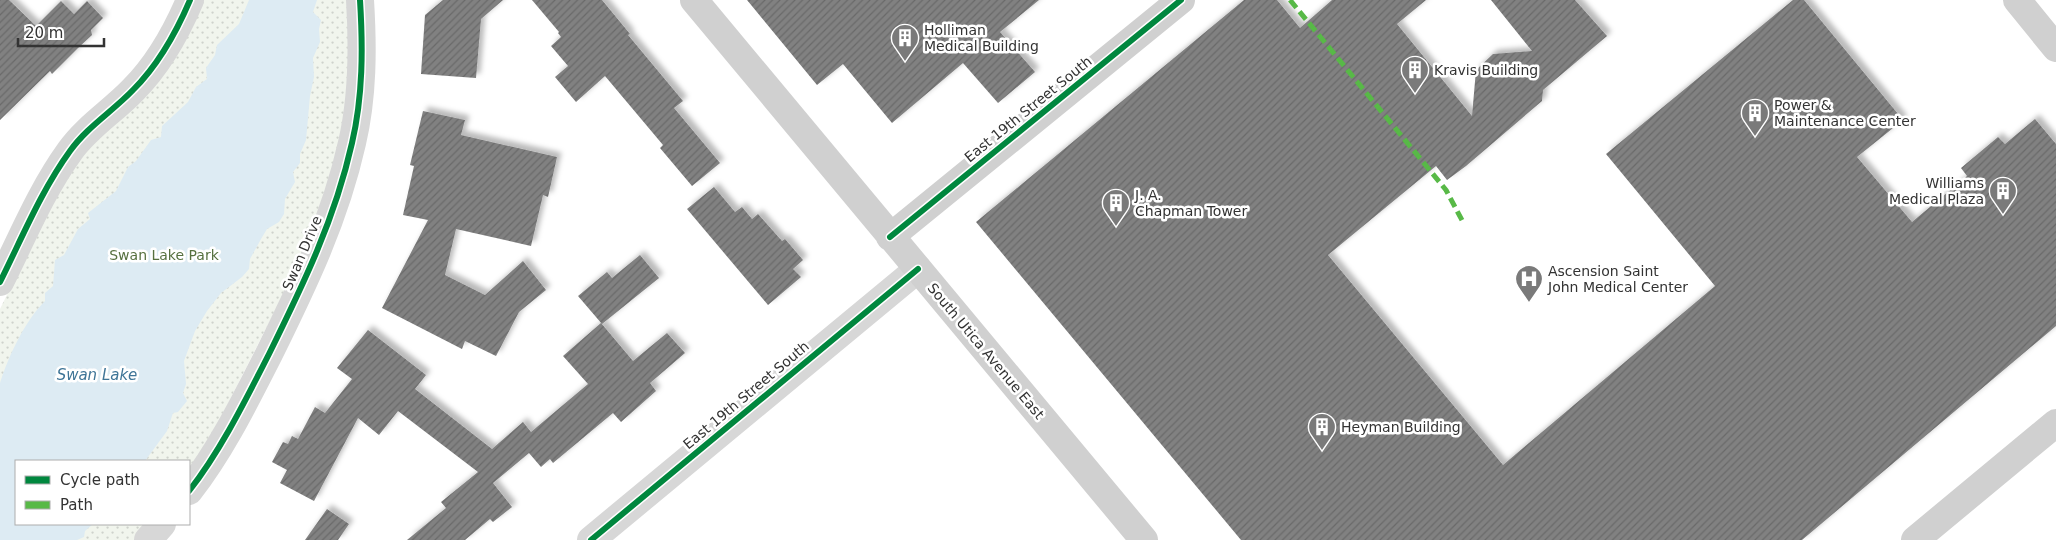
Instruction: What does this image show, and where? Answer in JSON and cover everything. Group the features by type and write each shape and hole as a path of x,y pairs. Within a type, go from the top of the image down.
{"main road":[{"name":"South Utica Avenue East","path":"694,0 1144,540"},
{"name":"East 19th Street South","path":"890,237 1181,0"},
{"path":"2017,0 2056,48"},
{"path":"1915,540 2056,423"}],"street":[{"path":"0,282 33,214 71,150 96,124 134,90 159,59 177,31 190,0"},
{"name":"Swan Drive","path":"190,490 225,438 258,376 308,274 334,208 352,143 360,94 362,34 360,0"},
{"name":"East 19th Street South","path":"591,540 918,269"},
{"path":"148,540 161,525"}],"green space":[{"name":"Swan Lake","path":"203,0 348,0 349,79 342,139 312,238 220,419 190,469 190,460 15,460 15,525 147,525 134,540 0,540 0,309 55,197 86,150 176,57 191,30"}],"water":[{"name":"Swan Lake","path":"249,0 317,0 313,12 321,20 319,29 320,42 313,58 314,77 310,96 306,140 300,154 300,163 293,172 295,182 285,199 284,214 279,222 267,229 250,259 249,269 242,277 221,293 195,331 184,361 186,384 183,393 187,401 178,412 173,413 167,431 146,460 15,460 15,525 92,525 85,531 84,537 77,540 0,540 0,383 13,350 24,328 45,301 45,293 53,286 55,260 64,255 78,229 90,219 88,213 116,191 128,167 136,161 151,140 161,137 162,126 188,102 196,87 207,79 206,68 215,55 217,45 239,24"}],"building":[{"path":"0,0 9,0 36,26 61,1 74,14 87,1 103,18 91,30 92,35 52,74 50,71 0,120"},
{"path":"443,0 503,0 481,19 476,78 421,74 425,15"},
{"path":"532,0 602,0 630,34 628,35 683,101 674,108 720,163 692,186 660,148 663,145 605,76 576,102 555,77 568,66 551,46 561,37 559,32"},
{"path":"747,0 1039,0 1000,32 1035,72 998,103 963,63 892,123 843,64 817,85"},
{"name":"Ascension Saint John Medical Center","path":"1244,0 1277,0 1300,28 1332,0 1426,0 1397,24 1472,116 1476,70 1493,54 1532,51 1491,0 1575,0 1607,36 1543,90 1542,101 1466,166 1447,180 1436,166 1328,255 1503,465 1715,286 1606,154 1793,0 1804,0 1903,120 1857,157 1912,222 1967,176 1961,168 1998,137 2005,144 2035,119 2056,144 2056,326 1802,540 1241,540 976,222"},
{"path":"423,111 465,120 461,135 557,157 548,197 543,195 531,246 456,229 445,275 485,295 523,261 546,290 519,312 496,356 465,341 462,349 382,308 428,220 403,215 414,166 410,165"},
{"path":"714,187 735,212 742,207 752,219 758,214 782,241 785,239 803,260 793,269 801,277 768,305 687,209"},
{"path":"640,255 659,278 602,324 578,296 607,272 612,278"},
{"path":"601,323 633,361 667,333 685,353 650,383 656,391 621,422 613,413 553,463 550,459 541,467 529,453 493,483 512,507 493,522 490,519 465,540 407,540 446,508 441,502 478,472 398,411 379,435 358,418 314,501 280,483 287,470 272,462 283,442 288,444 292,436 298,439 315,407 325,413 352,379 337,368 368,330 426,375 415,389 492,449 523,422 531,432 588,384 563,356"},
{"path":"327,509 349,524 338,540 305,540"}],"marked path":[{"path":"1290,0 1446,190 1464,224"}],"cycle path":[{"path":"0,282 41,198 70,151 84,134 125,98 151,70 173,36 190,0"},
{"path":"190,490 222,442 269,354 306,277 337,198 352,143 358,108 362,54 360,0"},
{"path":"890,237 1181,0"},
{"path":"591,540 918,269"}],"place":[{"name":"Holliman Medical Building","path":"905,62"},
{"name":"Kravis Building","path":"1415,94"},
{"name":"Power & Maintenance Center","path":"1755,137"},
{"name":"Williams Medical Plaza","path":"2003,215"},
{"name":"J. A. Chapman Tower","path":"1116,227"},
{"name":"Ascension Saint John Medical Center","path":"1529,303"},
{"name":"Heyman Building","path":"1322,451"}],"park label":[{"name":"Swan Lake Park","path":"164,255"}]}
